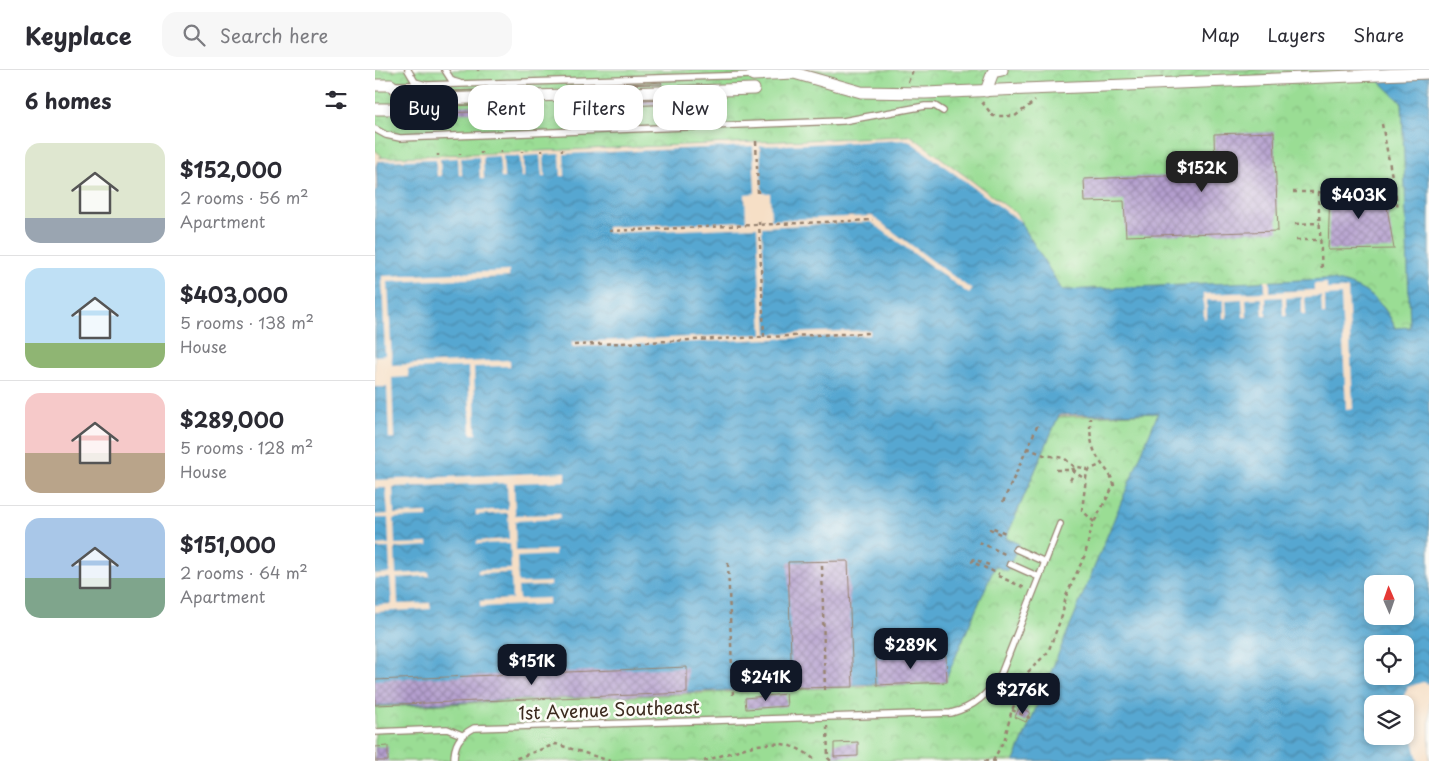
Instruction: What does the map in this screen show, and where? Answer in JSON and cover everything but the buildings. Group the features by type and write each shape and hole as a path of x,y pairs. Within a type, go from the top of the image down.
{"street":[{"path":"986,91 993,72 1002,70"},
{"path":"753,75 794,73 861,92 986,91 1429,73"},
{"path":"375,85 390,85"},
{"path":"458,98 754,89"},
{"path":"375,109 390,109"}],"lane":[{"path":"408,70 411,78 420,84"},
{"path":"445,70 452,81 466,84"},
{"path":"391,85 753,75"},
{"path":"375,129 386,135 409,138 843,121 925,106 935,106 943,111"},
{"name":"1st Avenue Southeast","path":"462,735 473,728 951,713 966,710 992,689 1001,674 1060,524"},
{"path":"1016,550 1045,562"},
{"path":"1010,564 1039,577"},
{"path":"375,732 447,729 462,735 456,743 455,761"}],"path":[{"path":"974,91 993,116 1015,116 1031,103 1042,98"},
{"path":"1382,124 1398,208"},
{"path":"756,141 758,193"},
{"path":"1293,192 1330,194"},
{"path":"1318,192 1322,272"},
{"path":"609,231 759,222 873,220"},
{"path":"759,222 764,337"},
{"path":"1295,224 1320,223"},
{"path":"1296,240 1321,240"},
{"path":"574,345 868,333"},
{"path":"984,761 995,761 1005,738 1012,710 1026,674 1049,652 1062,616 1066,596 1085,555 1094,522 1114,485 1110,472 1102,464 1091,441 1090,418"},
{"path":"1003,502 1039,422"},
{"path":"1027,448 1044,455 1065,458 1085,481"},
{"path":"1056,470 1089,469 1102,464"},
{"path":"1089,469 1085,481 1081,510 1094,522"},
{"path":"1069,483 1074,470"},
{"path":"1000,534 990,529 991,527 1008,534"},
{"path":"979,542 1014,557"},
{"path":"989,566 973,559 972,562 1034,591"},
{"path":"728,563 733,696"},
{"path":"821,566 825,693"},
{"path":"1012,710 1030,718"},
{"path":"827,717 829,758 831,761"},
{"path":"509,761 556,744 610,761"},
{"path":"704,761 749,746 771,744 793,746 816,761"}],"green space":[{"path":"375,70 393,70 393,72 399,70 1429,70 1402,95 1411,327 1395,328 1384,308 1368,294 1349,285 1327,279 1062,291 1015,213 911,136 379,158 382,156 375,150"},
{"path":"1163,70 1305,70 1306,72 1161,84 1161,73"},
{"path":"1160,413 1014,761 375,761 375,707 942,683 945,681 1058,417"}],"water":[{"path":"1368,70 1429,70 1429,761 1014,761 1158,413 1059,415 1006,538 1019,544 1007,571 995,566 945,681 375,706 375,191 377,189 376,166 379,158 911,136 1015,213 1062,290 1327,279 1349,284 1368,294 1384,308 1395,328 1410,327 1402,103"}],"pier":[{"path":"911,136 1015,213 1021,222 908,140 760,146 762,193 770,193 771,220 872,216 972,290 969,294 871,222 762,227 767,334 870,330 870,335 572,347 572,342 762,334 757,227 607,233 607,227 746,221 745,194 755,193 753,146 564,154 565,176 561,176 560,154 544,155 545,177 542,177 540,155 524,156 524,177 521,177 520,156 503,156 504,178 501,178 499,156 483,157 484,179 480,179 479,157 461,158 462,175 459,175 458,158 440,159 441,176 437,176 436,159 378,161 379,158"},
{"path":"509,271 509,277 388,282 392,365 510,360 510,366 474,367 476,434 471,434 468,367 408,369 409,377 392,378 394,438 389,438 387,387 375,387 375,356 385,355 382,276"},
{"path":"1265,281 1270,281 1270,292 1314,290 1314,284 1327,283 1327,289 1348,289 1353,409 1346,409 1341,295 1325,296 1325,314 1322,314 1321,296 1305,297 1306,315 1302,315 1302,297 1286,298 1286,316 1283,316 1282,297 1266,298 1266,316 1263,316 1262,298 1246,299 1247,317 1243,317 1242,299 1226,300 1227,318 1223,318 1223,300 1207,300 1207,318 1204,319 1203,294 1265,292"},
{"path":"566,472 566,481 514,483 515,515 560,514 560,519 515,521 516,551 555,550 555,555 517,557 518,583 550,582 551,586 518,587 519,599 549,598 549,604 480,607 480,601 512,599 511,573 478,574 478,570 511,569 510,543 477,544 477,541 509,539 508,513 476,515 476,511 508,509 507,483 393,487 394,514 427,513 427,517 394,518 395,544 428,543 428,546 395,548 396,574 429,572 429,576 397,578 398,604 430,603 431,609 375,612 375,605 392,604 390,578 375,578 375,574 390,573 389,548 375,548 375,545 389,544 388,518 375,518 375,515 388,514 386,488 375,488 375,480"},
{"path":"1423,682 1429,684 1429,761 1418,761 1414,743 1414,695 1404,695 1408,687"}]}
